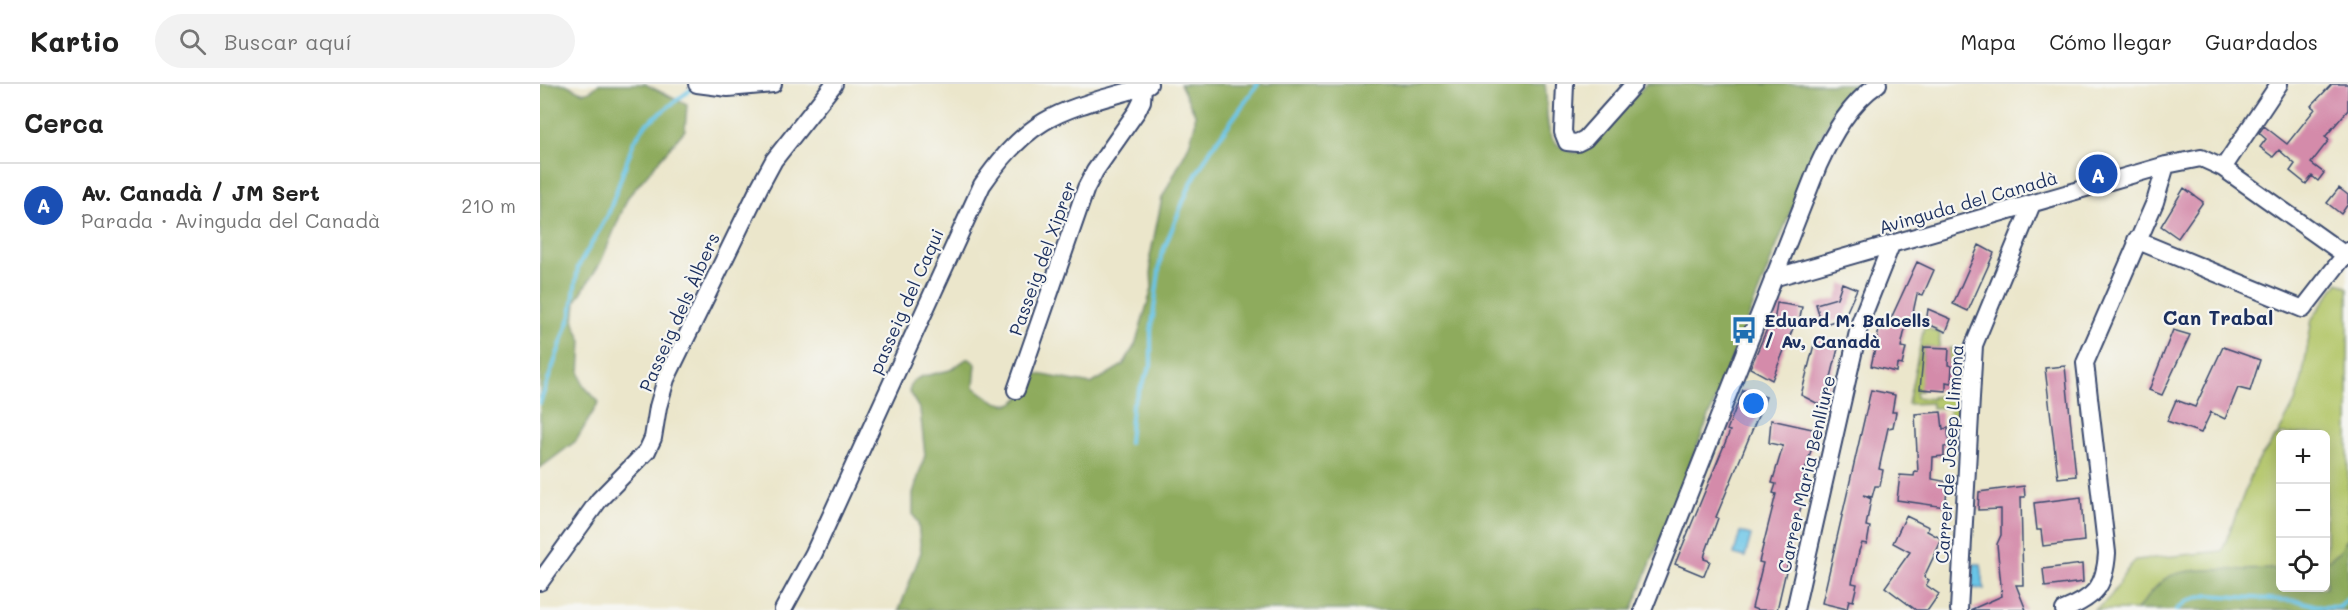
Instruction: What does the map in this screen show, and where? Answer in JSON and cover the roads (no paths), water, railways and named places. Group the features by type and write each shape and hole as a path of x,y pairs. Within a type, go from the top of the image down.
{"street":[{"path":"700,85 728,88 773,84"},
{"name":"Passeig dels Àlbers","path":"540,582 598,500 647,451 653,438 666,379 755,196 774,160 834,84"},
{"path":"1565,84 1563,132 1565,139 1570,142 1581,142 1634,84"},
{"path":"1643,610 1773,278 1830,140 1849,112 1878,84"},
{"path":"2216,164 2273,84"},
{"path":"2216,164 2279,84"},
{"name":"Passeig del Xiprer","path":"1016,390 1086,188 1095,171 1137,111 1146,85"},
{"name":"passeig del Caqui","path":"783,610 814,553 986,179 1018,140 1051,116 1103,96 1146,85"},
{"name":"Avinguda del Canadà","path":"1773,278 2166,165 2194,158 2216,164"},
{"path":"2136,240 2302,309 2347,255 2216,164"},
{"path":"2064,610 2086,601 2099,588 2106,569 2085,363 2136,240 2155,202 2166,165"},
{"name":"Carrer de Josep Llimona","path":"1959,610 1974,345 2032,204"},
{"name":"Carrer Maria Benlliure","path":"1795,610 1860,323 1892,245"}],"water":[{"path":"1740,532 1751,535 1745,557 1734,554"},
{"path":"1974,564 1981,564 1984,589 1972,588"}],"waterway":[{"path":"1129,443 1132,406 1151,365 1151,332 1161,256 1190,185 1211,149 1258,84"},
{"path":"540,403 571,315 578,267 608,215 634,141 646,124 694,87"},
{"path":"2176,610 2187,601 2209,595 2299,601 2321,607 2340,607 2348,598"}],"place":[{"name":"Av. Canadà / JM Sert","path":"2098,174"},
{"name":"Eduard M. Balcells / Av, Canadà","path":"1744,330"}],"district":[{"name":"Can Trabal","path":"2218,317"}]}
